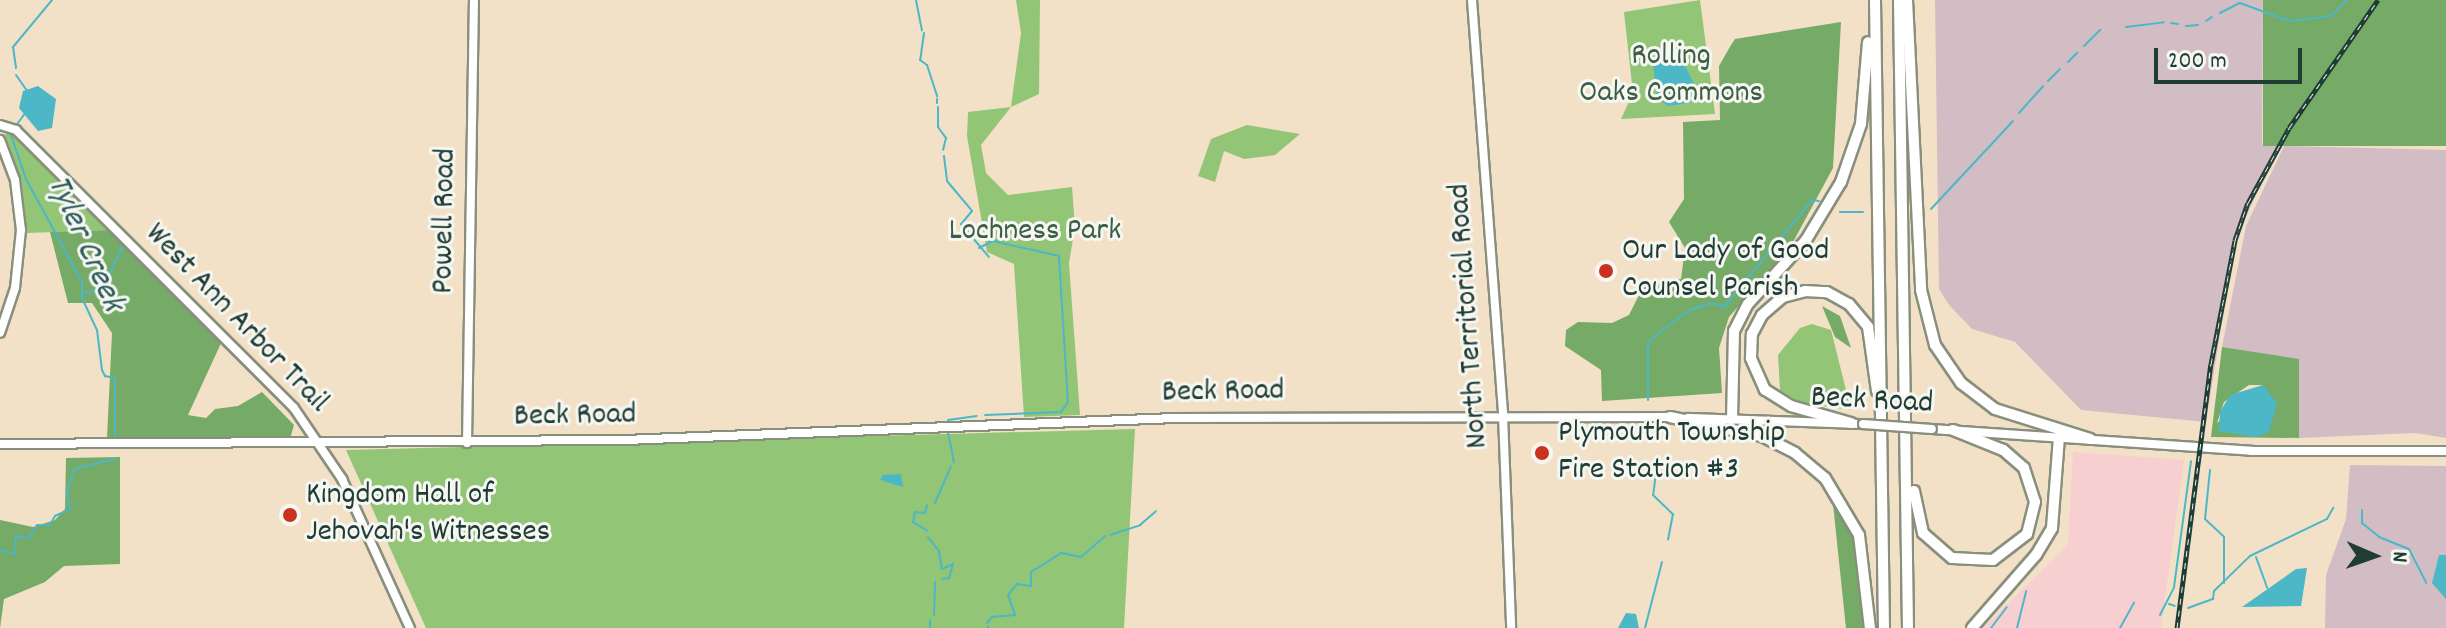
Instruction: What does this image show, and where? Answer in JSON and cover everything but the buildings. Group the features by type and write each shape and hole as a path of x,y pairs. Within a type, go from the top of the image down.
{"highway":[{"path":"1732,419 1733,339 1741,314 1806,240 1854,150 1868,73 1872,0"},
{"path":"1872,0 1884,628"},
{"path":"1899,0 1908,429 1908,628"},
{"path":"1907,0 1921,290 1935,345 1947,366 1978,399 2011,417 2090,439"},
{"path":"1857,424 1784,403 1759,380 1751,358 1752,334 1762,315 1783,297 1805,291 1827,292 1859,313 1872,342 1882,441"},
{"path":"1670,417 1762,436 1795,453 1825,478 1859,535 1870,628"},
{"path":"1908,429 1914,503 1923,533 1952,558 1993,560 2015,549 2027,534 2034,513 2033,488 2011,455 1953,430"},
{"path":"1972,628 2036,555 2052,528 2059,437"}],"main road":[{"name":"Powell Road","path":"467,443 474,0"},
{"name":"North Territorial Road","path":"1472,0 1503,415 1511,628"},
{"name":"West Ann Arbor Trail","path":"0,125 14,128 252,363 321,443 410,628"},
{"path":"0,140 15,180 21,230 15,288 0,333"},
{"name":"Beck Road","path":"0,444 467,443 1130,419 1503,415 1857,424 2251,451 2446,451"}],"shaded area":[{"path":"1935,0 2263,0 2262,145 2279,146 2235,240 2206,422 2081,410 2015,342 1972,329 1949,305 1939,289"},
{"path":"2284,146 2446,150 2446,438 2415,433 2299,438 2299,360 2222,347 2246,226"},
{"path":"2073,452 2184,460 2161,628 1983,628 2068,545"},
{"path":"2350,465 2446,466 2446,628 2325,628 2326,575 2346,519"}],"green space":[{"path":"1016,0 1040,0 1039,94 1011,107 1021,33"},
{"name":"Rolling Oaks Commons","path":"1700,0 1715,114 1621,119 1633,93 1624,12"},
{"path":"2263,0 2446,0 2446,146 2263,146"},
{"path":"1841,22 1833,168 1792,244 1729,317 1719,348 1722,393 1602,401 1601,370 1565,346 1566,330 1578,322 1612,323 1629,315 1643,287 1681,279 1685,248 1669,222 1684,199 1683,122 1720,120 1719,66 1731,45 1735,39"},
{"name":"Lochness Park","path":"1011,107 981,145 986,173 1008,195 1072,187 1075,227 1069,263 1080,415 1024,417 1014,264 987,252 967,136 968,112"},
{"path":"1247,125 1300,134 1275,155 1244,159 1224,151 1215,182 1198,176 1211,139"},
{"path":"11,130 110,230 27,233 21,180 5,135"},
{"path":"110,230 222,341 188,415 206,418 215,409 238,406 262,392 294,425 290,439 107,438 112,333 92,303 68,303 50,232"},
{"path":"1822,306 1840,316 1851,348 1835,337"},
{"path":"1812,324 1831,330 1851,410 1801,403 1780,390 1778,355 1800,328"},
{"path":"2222,347 2299,359 2299,438 2211,437","holes":["2249,385 2263,385 2217,423 2224,402"]},
{"path":"1135,429 1124,628 426,628 346,450"},
{"path":"120,457 120,564 64,566 45,582 4,599 0,628 0,520 33,527 55,520 65,509 66,458"},
{"path":"1831,485 1852,519 1866,628 1846,628"}],"water":[{"path":"1668,52 1680,55 1694,84 1694,98 1688,103 1668,106 1657,98 1653,64"},
{"path":"38,86 56,99 52,128 38,131 19,108 23,91"},
{"path":"2263,385 2277,403 2269,432 2255,437 2219,431 2220,412 2230,395"},
{"path":"901,474 903,487 880,480 883,475"},
{"path":"2439,555 2446,555 2446,599 2432,583"},
{"path":"2307,568 2301,606 2242,607 2296,569"},
{"path":"1626,613 1636,614 1639,628 1618,628"}],"waterway":[{"name":"Tyler Creek","path":"16,68 13,47 52,0"},
{"path":"916,0 922,30"},
{"path":"2220,13 2240,3 2289,21 2331,16 2347,0"},
{"path":"2206,21 2212,17"},
{"path":"2126,27 2164,22"},
{"path":"2171,23 2178,24"},
{"path":"2186,26 2198,25"},
{"path":"2084,46 2100,30"},
{"path":"924,33 920,60 927,65 937,96"},
{"path":"2068,62 2077,53"},
{"path":"2048,81 2060,69"},
{"name":"Tyler Creek","path":"16,75 28,92"},
{"path":"2019,113 2043,86"},
{"path":"938,107 938,127 946,138 943,150"},
{"name":"Tyler Creek","path":"15,127 25,113"},
{"path":"1931,209 2013,121"},
{"name":"Tyler Creek","path":"10,132 26,179 82,282 82,298 97,330 102,370 105,376 115,378 115,436"},
{"path":"944,156 947,181 972,211 961,224 989,257"},
{"path":"1648,400 1648,342 1689,310 1712,303 1724,307 1812,200 1819,201"},
{"path":"1840,212 1863,212"},
{"path":"979,248 993,241 1059,256 1068,402 1061,412 985,415"},
{"path":"84,293 103,289 123,245"},
{"path":"948,420 977,416"},
{"path":"948,432 954,462"},
{"name":"Tyler Creek","path":"0,550 15,554 16,536 29,538 37,525 50,525 55,516 70,509 67,492 74,469 115,459"},
{"path":"2160,615 2174,587 2191,461"},
{"path":"1657,464 1653,495 1673,514 1668,540"},
{"path":"935,503 951,466"},
{"path":"2210,470 2205,519 2224,537 2224,583"},
{"path":"927,505 925,513 915,512 913,522 928,531"},
{"path":"2188,608 2213,599 2214,591 2250,556 2327,519 2333,508"},
{"path":"2362,510 2362,523 2379,537 2409,549 2426,583"},
{"path":"1110,535 1140,525 1156,511"},
{"path":"987,623 992,617 1015,615 1008,595 1017,584 1031,586 1031,572 1062,553 1081,557 1105,536"},
{"path":"928,537 939,551 942,569 953,564 949,578 942,579"},
{"path":"2256,557 2267,588"},
{"path":"1645,628 1662,562"},
{"path":"934,615 935,582"},
{"path":"2017,628 2026,591"},
{"path":"2120,628 2134,603"},
{"path":"2169,604 2175,606"},
{"path":"1991,628 2007,607"},
{"path":"930,620 930,628"}],"railway":[{"path":"2177,628 2211,364 2235,240 2248,203 2289,128 2378,0"}],"place":[{"name":"Our Lady of Good Counsel Parish","path":"1606,271"},
{"name":"Plymouth Township Fire Station #3","path":"1542,453"},
{"name":"Kingdom Hall of Jehovah's Witnesses","path":"290,515"}]}
